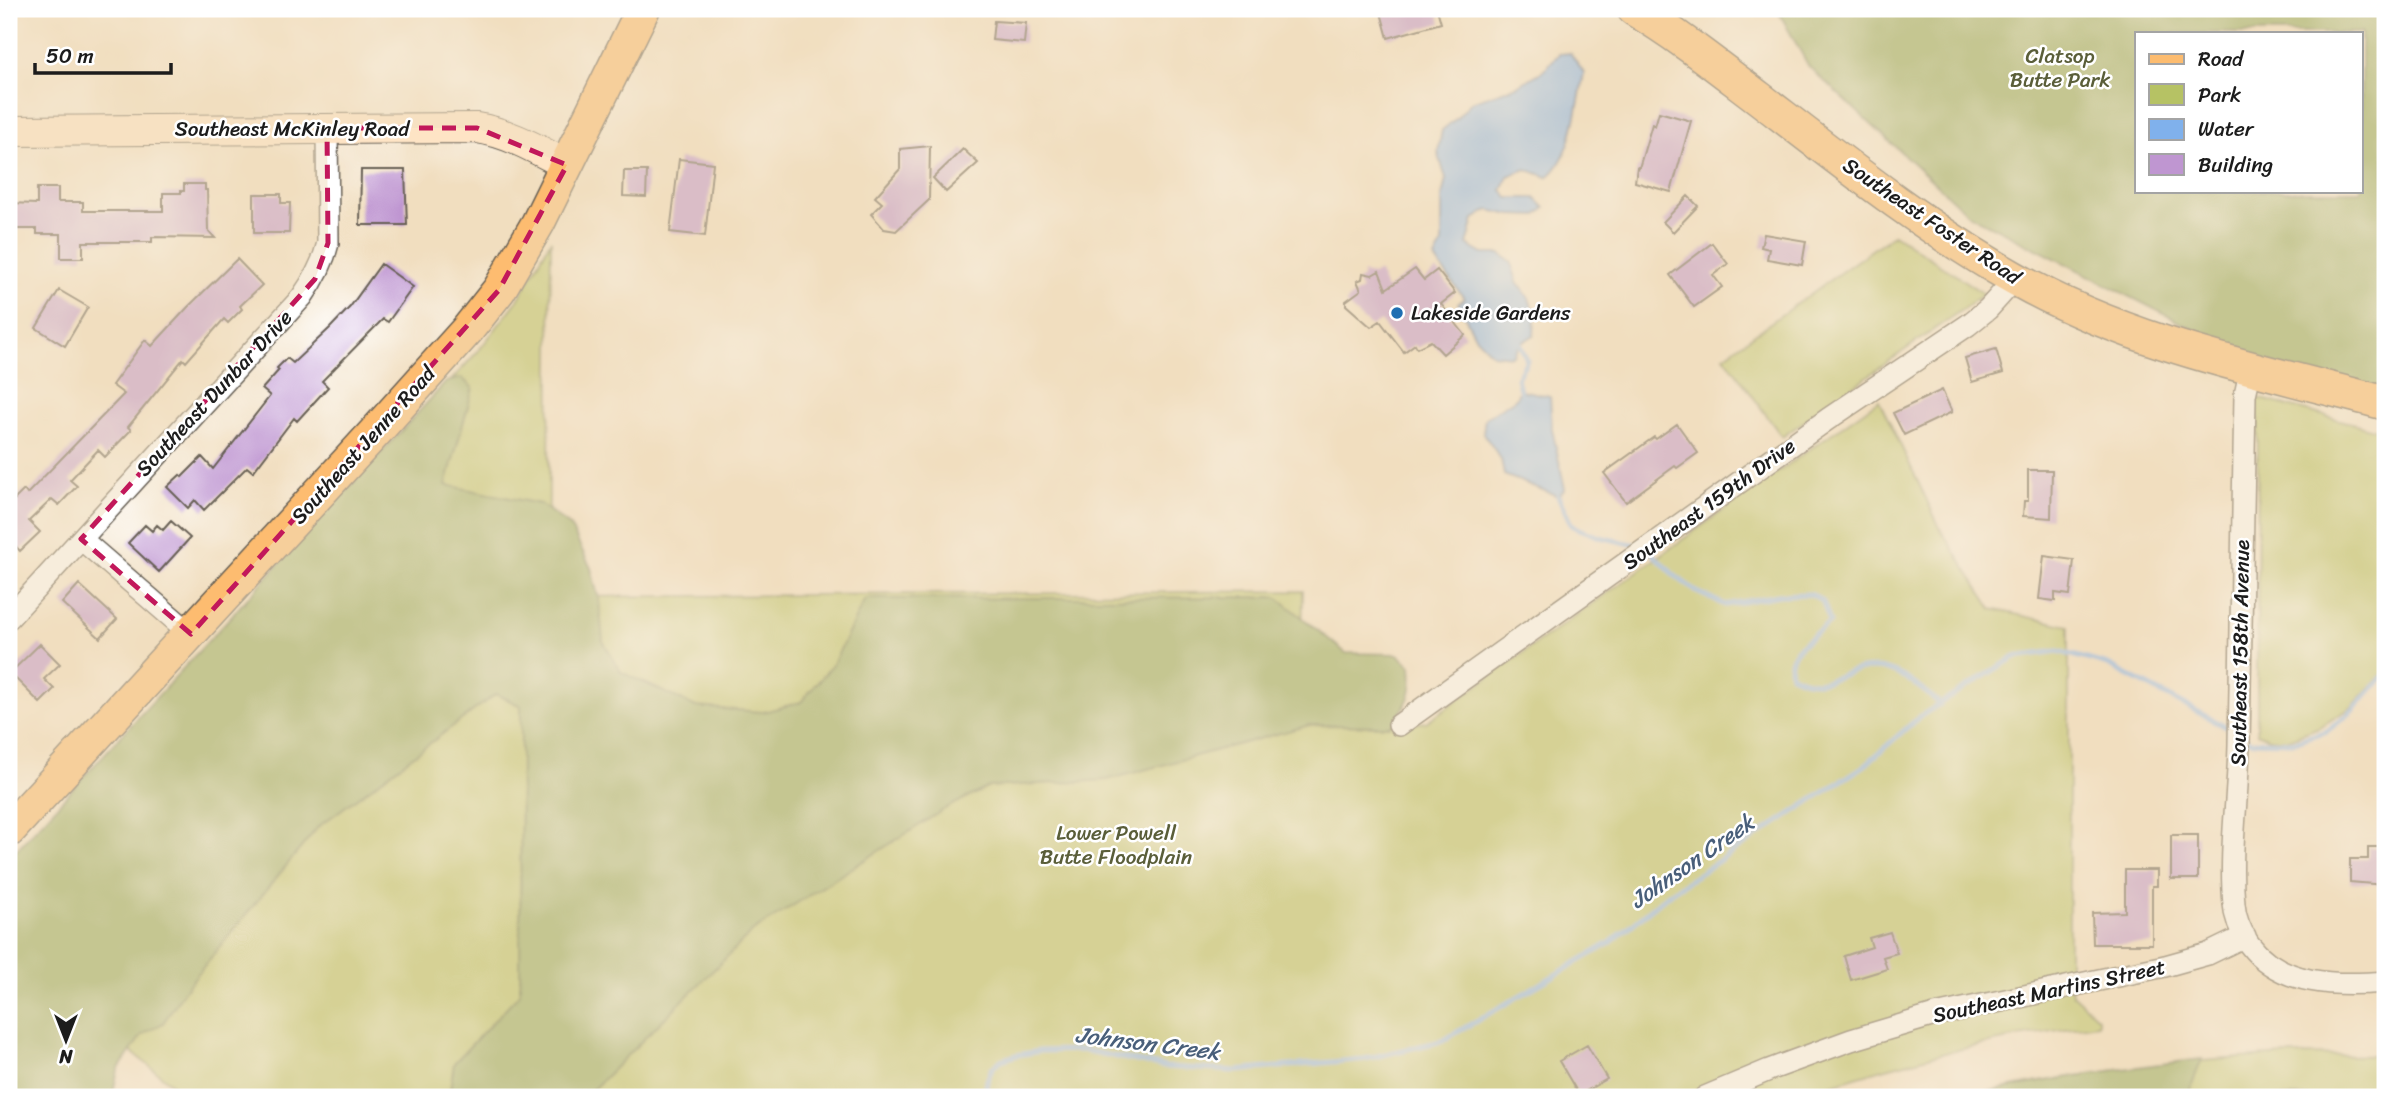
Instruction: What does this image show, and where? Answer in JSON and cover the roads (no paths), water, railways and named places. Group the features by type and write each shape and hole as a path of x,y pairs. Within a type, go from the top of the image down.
{"main road":[{"name":"Southeast Jenne Road","path":"9,830 468,329 499,290 520,256 567,165 643,9"},
{"name":"Southeast Foster Road","path":"1637,10 1667,29 1947,237 2015,279 2121,328 2251,368 2385,403"}],"street":[{"name":"Southeast Dunbar Drive","path":"9,618 302,297 314,279 328,243 327,128"},
{"name":"Southeast McKinley Road","path":"9,131 477,128 518,140 567,165"},
{"name":"Southeast 159th Drive","path":"1399,725 1828,419 1968,325 1994,303 2015,279"},
{"name":"Southeast 158th Avenue","path":"2245,936 2234,904 2234,856 2239,744 2245,389 2251,368"},
{"path":"81,539 191,634"},
{"path":"2245,936 2267,963 2288,975 2318,980 2385,982"},
{"name":"Southeast Martins Street","path":"1705,1097 1851,1040 1935,1016 2165,966 2208,954 2245,936"}],"water":[{"path":"1570,53 1584,73 1573,129 1563,157 1547,177 1526,169 1508,176 1502,190 1508,198 1535,198 1545,208 1536,216 1511,215 1489,210 1474,219 1467,245 1483,254 1501,254 1511,262 1517,282 1529,298 1535,317 1534,335 1520,344 1512,356 1492,354 1476,338 1458,303 1464,298 1435,259 1442,244 1442,197 1446,179 1438,152 1442,130 1471,102 1517,86 1543,71 1559,54"},
{"path":"1520,390 1550,396 1552,429 1565,489 1558,496 1504,475 1501,459 1483,433 1485,418 1515,399"}],"waterway":[{"path":"1520,344 1527,360 1517,378 1520,390"},
{"path":"1558,496 1572,526 1600,537 1641,546"},
{"path":"1650,551 1674,575 1697,592 1725,605 1779,595 1811,594 1823,602 1830,622 1796,651 1790,666 1791,675 1815,682 1862,669 1883,669 1910,681 1941,704"},
{"name":"Johnson Creek","path":"985,1097 992,1068 1001,1060 1040,1051 1083,1050 1166,1067 1236,1071 1365,1059 1442,1041 1610,943 1671,892 1864,766 1919,717 2015,657 2058,651 2108,665 2234,731"},
{"name":"Johnson Creek","path":"2245,737 2251,741 2292,742 2327,731 2349,714 2385,675"}],"place":[{"name":"Lakeside Gardens","path":"1397,313"}],"park label":[{"name":"Clatsop Butte Park","path":"2060,68"},
{"name":"Lower Powell Butte Floodplain","path":"1116,845"}]}
